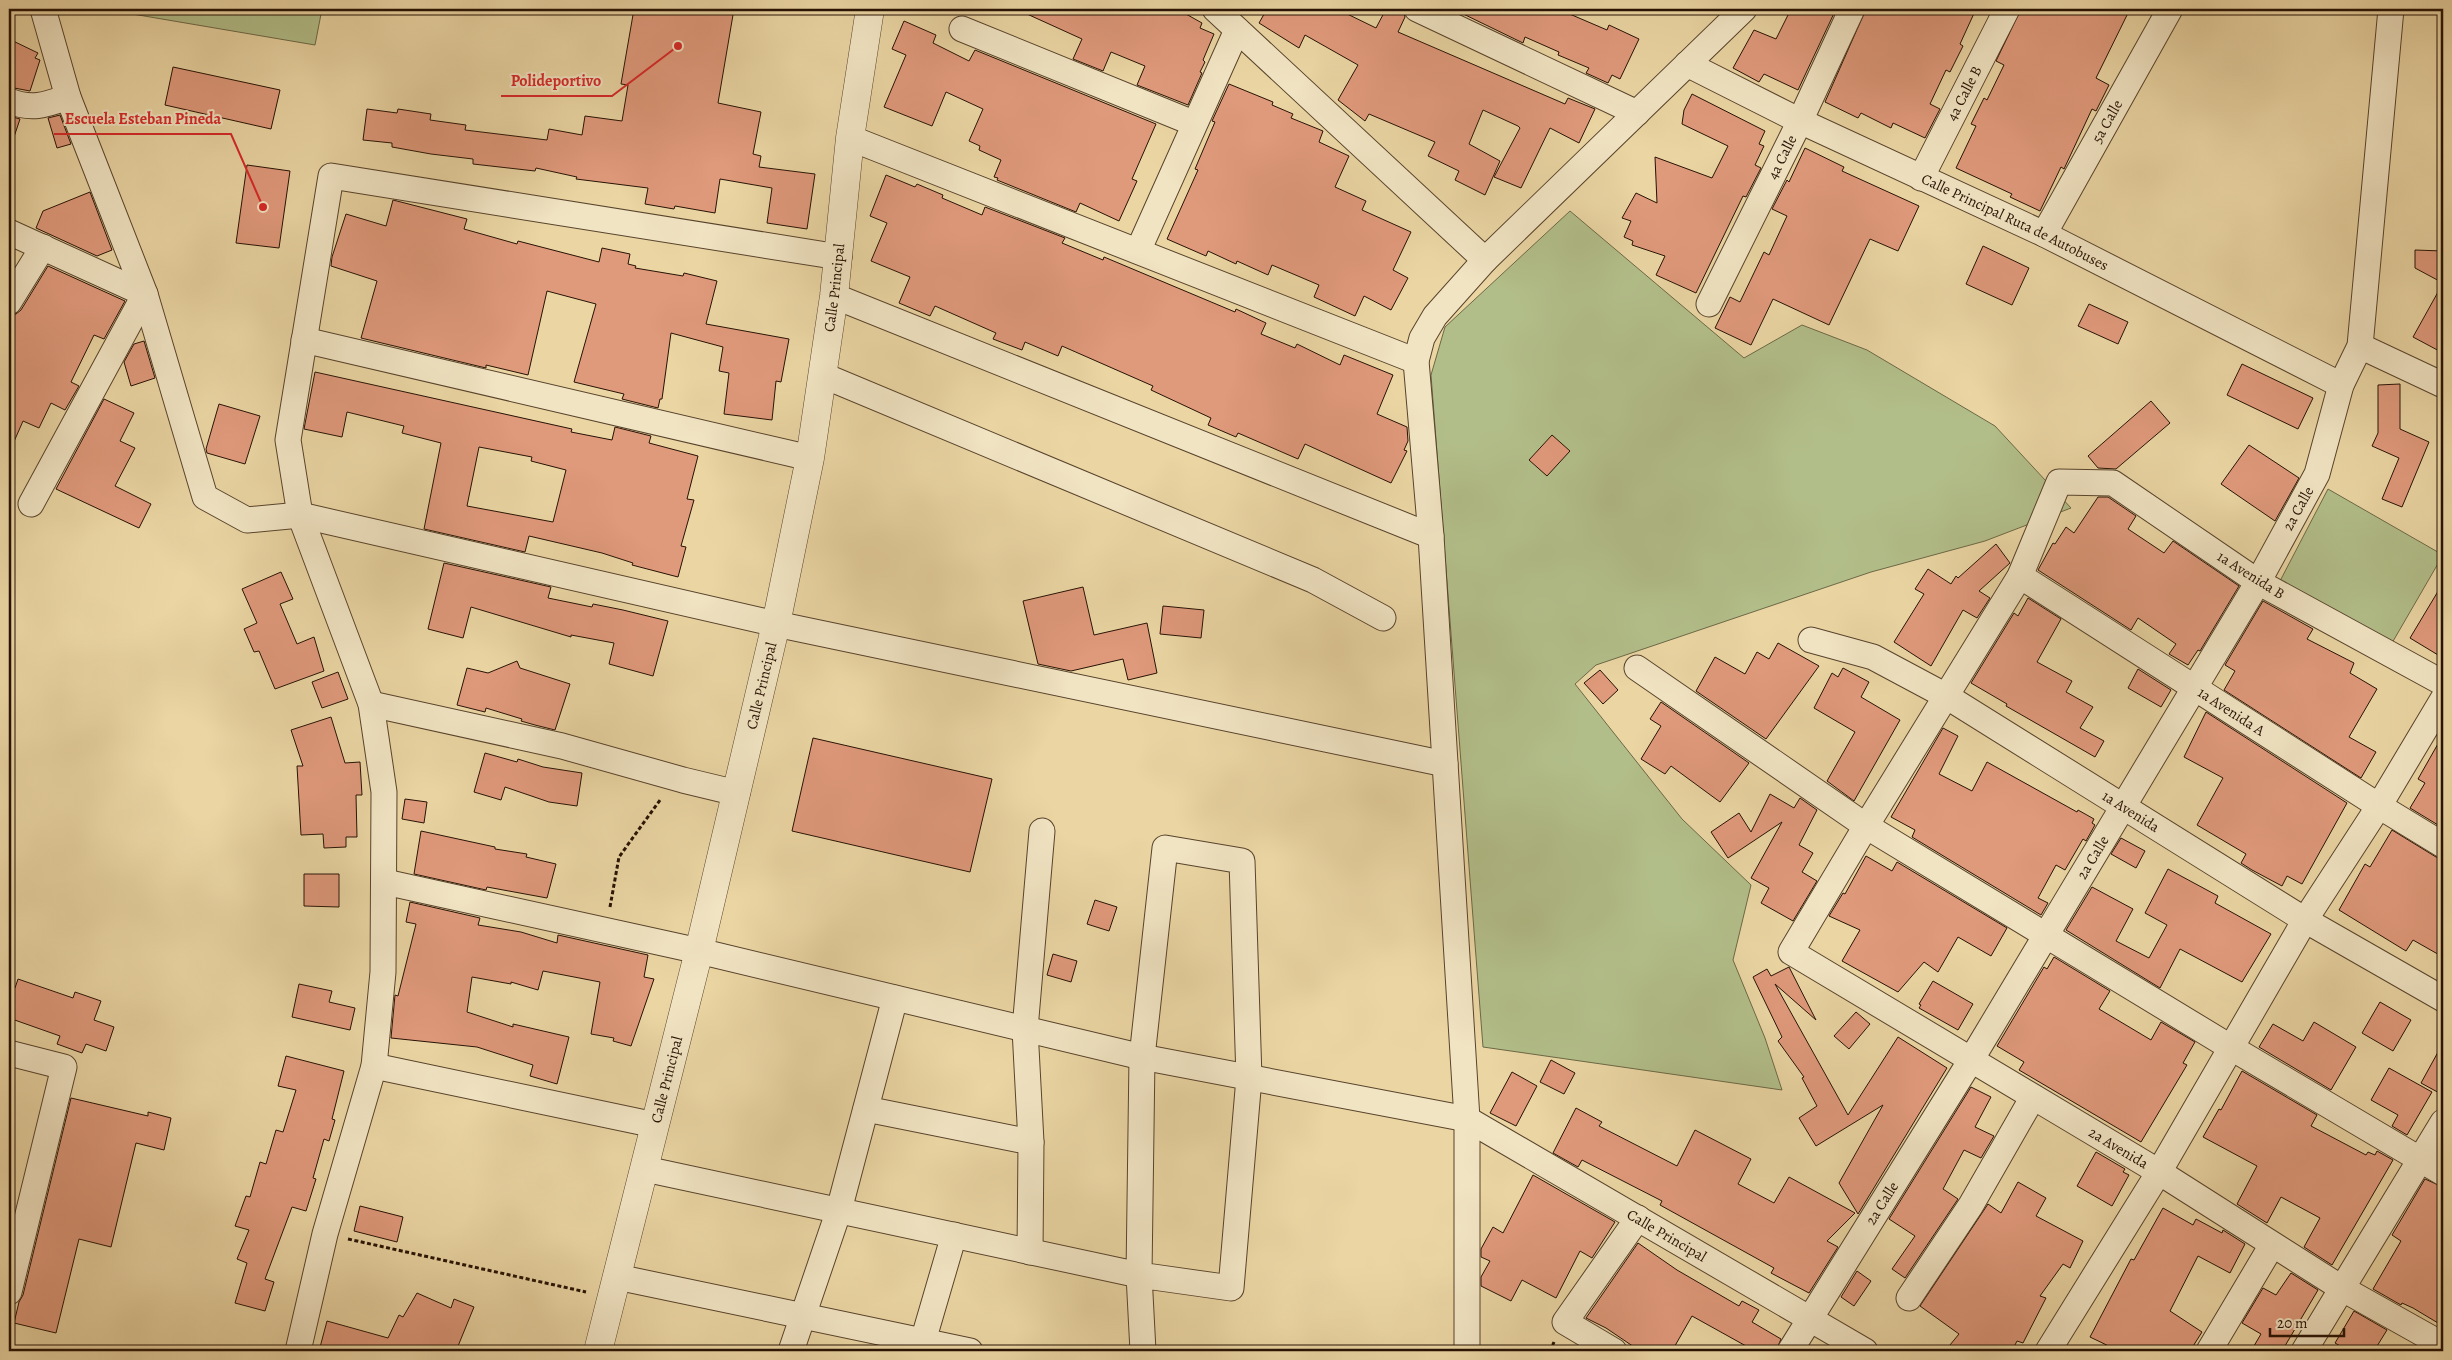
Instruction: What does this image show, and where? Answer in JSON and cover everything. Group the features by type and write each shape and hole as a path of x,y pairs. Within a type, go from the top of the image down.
{"street":[{"path":"43,9 68,97 145,294 205,497 246,520 300,515 776,624 1445,764"},
{"name":"Calle Principal","path":"598,1351 737,793 776,624 810,458 839,256 850,138 870,9"},
{"path":"1215,9 1486,260"},
{"path":"1417,9 1637,113"},
{"path":"1467,1351 1467,1119 1431,536 1416,361 1422,338 1435,316 1486,260 1744,9"},
{"name":"4a Calle","path":"1708,304 1800,121 1852,9"},
{"name":"4a Calle B","path":"1921,178 2007,9"},
{"name":"5a Calle","path":"2044,234 2170,9"},
{"path":"2391,9 2360,346 2443,385"},
{"path":"962,29 1194,123"},
{"path":"1138,251 1237,30"},
{"name":"Calle Principal Ruta de Autobuses","path":"1687,64 1800,121 2044,234 2341,385"},
{"path":"9,101 25,107 51,104 68,97"},
{"path":"850,138 1416,361"},
{"path":"298,1351 325,1234 374,1066 383,972 384,792 371,704 300,515 288,440 331,176 839,256"},
{"path":"9,232 145,294"},
{"path":"9,302 43,247"},
{"path":"30,504 145,294"},
{"path":"834,296 1431,536"},
{"path":"304,340 810,458"},
{"name":"2a Calle","path":"1790,1351 1972,1060 2258,582 2316,474 2341,385 2360,346"},
{"path":"822,375 1313,580 1383,618"},
{"name":"1a Avenida B","path":"2020,576 2059,482 2113,483 2258,582 2443,683"},
{"path":"1866,826 2020,576"},
{"name":"1a Avenida A","path":"2020,576 2443,845"},
{"name":"1a Avenida","path":"1811,640 1873,657 1946,696 2305,920 2443,999"},
{"path":"1637,668 1866,826 2230,1047 2443,1173"},
{"path":"2048,1351 2159,1172 2305,920 2379,806 2443,699"},
{"path":"371,704 562,746 737,793"},
{"name":"2a Avenida","path":"1866,826 1791,952 2159,1172 2272,1246 2343,1289 2443,1345"},
{"path":"1030,1252 1031,1142 1025,1029 1042,831"},
{"path":"645,1168 1139,1275 1231,1288 1249,1078 1242,860 1165,848 1142,1057 1139,1275 1143,1351"},
{"name":"Calle Principal","path":"385,882 699,951 1142,1057 1467,1119 1865,1351"},
{"path":"791,1351 840,1210 895,998"},
{"path":"9,1053 64,1067 9,1292"},
{"path":"374,1066 655,1125"},
{"path":"1910,1298 1971,1205 2033,1097"},
{"path":"866,1109 1031,1142"},
{"path":"2304,1351 2422,1160 2443,1122"},
{"path":"1614,1351 1565,1322 1638,1218"},
{"path":"923,1342 954,1235"},
{"path":"2209,1351 2272,1246"},
{"path":"615,1287 803,1316 970,1351"}],"path":[{"path":"605,930 619,858 656,807 672,777"},
{"path":"325,1234 615,1287"}],"green space":[{"path":"103,9 322,9 315,45"},
{"path":"1570,211 1744,358 1802,325 1867,350 1995,426 2071,508 1985,541 1871,572 1596,665 1575,684 1682,819 1751,885 1733,960 1765,1038 1782,1090 1483,1047 1431,375 1445,327"},
{"path":"2328,489 2443,555 2392,643 2280,581"}],"building":[{"path":"634,9 734,9 718,103 761,112 753,154 761,156 759,167 815,174 807,229 767,223 772,188 720,179 715,213 675,206 674,209 645,204 648,188 576,179 577,177 536,168 535,171 473,164 473,159 431,154 392,147 392,143 363,140 367,109 397,113 398,109 431,114 430,120 466,125 465,130 547,140 549,129 582,135 585,116 622,121 628,85 621,84"},
{"path":"1016,9 1189,9 1186,14 1202,23 1200,28 1214,34 1203,60 1205,62 1200,72 1202,73 1188,105 1137,85 1145,66 1111,52 1103,71 1073,59 1082,39"},
{"path":"1267,9 1337,9 1376,28 1386,9 1403,9 1405,17 1398,32 1565,104 1568,98 1595,109 1579,143 1550,128 1521,188 1494,177 1520,128 1483,110 1469,144 1500,161 1485,195 1455,180 1459,171 1428,156 1435,142 1369,114 1365,121 1338,100 1358,65 1305,35 1299,48 1259,23"},
{"path":"1453,9 1558,9 1607,30 1609,25 1639,39 1620,79 1612,75 1608,83 1586,73 1589,68 1558,55 1559,52 1525,37 1523,43"},
{"path":"1791,9 1836,9 1798,90 1764,74 1759,82 1733,68 1754,30 1776,39"},
{"path":"1866,9 1976,9 1960,44 1963,46 1950,72 1946,70 1930,104 1940,109 1925,138 1893,123 1891,128 1861,113 1858,118 1825,102"},
{"path":"2021,9 2130,9 2096,78 2109,85 2096,111 2092,109 2064,169 2061,167 2040,211 2010,197 2012,194 1956,168 1976,126 1971,124 1984,98 1987,100 2004,65 1996,61"},
{"path":"904,21 936,35 933,43 969,61 975,50 1156,124 1132,179 1137,181 1119,221 1080,203 1076,212 997,180 998,178 994,177 1001,160 979,150 980,146 969,141 983,109 946,92 932,126 884,107 906,55 892,49"},
{"path":"9,39 38,53 35,58 40,60 30,91 9,87"},
{"path":"173,67 280,90 271,129 165,105"},
{"path":"1229,84 1273,102 1272,105 1293,114 1291,118 1323,131 1319,142 1349,156 1335,187 1366,201 1362,210 1411,232 1393,270 1408,278 1391,310 1364,296 1355,316 1314,297 1319,285 1272,265 1268,275 1237,261 1236,264 1208,251 1206,256 1167,239 1198,170 1195,169 1215,122 1212,121"},
{"path":"1692,94 1765,131 1759,144 1764,146 1755,165 1761,168 1746,197 1743,196 1696,293 1656,275 1665,256 1632,245 1633,241 1624,237 1631,221 1622,218 1636,193 1657,203 1655,157 1712,178 1728,146 1682,124 1684,110"},
{"path":"60,115 71,144 57,148 48,118"},
{"path":"9,116 20,119 12,143 9,143"},
{"path":"1805,148 1844,167 1842,171 1919,206 1898,251 1870,239 1829,325 1773,299 1751,345 1715,328 1730,297 1740,302 1764,252 1769,255 1787,216 1772,209 1787,180 1789,182"},
{"path":"247,165 290,171 279,248 236,243"},
{"path":"886,175 915,187 917,184 943,195 942,198 982,215 985,207 1065,238 1062,243 1103,260 1104,257 1235,312 1236,309 1266,323 1261,334 1295,348 1297,344 1340,365 1344,355 1393,375 1377,414 1407,427 1408,441 1404,450 1407,451 1391,483 1305,444 1298,459 1238,433 1236,437 1208,425 1211,418 1151,390 1153,386 1062,346 1058,356 1025,342 1022,350 993,339 996,333 935,306 930,316 899,303 910,277 871,261 887,223 870,216"},
{"path":"90,192 112,250 97,256 36,228 43,211"},
{"path":"393,200 467,219 464,229 517,244 518,241 599,262 602,248 630,254 628,264 636,266 635,268 683,276 684,273 717,281 706,324 789,339 781,382 776,381 772,420 724,414 729,373 719,371 723,347 671,333 662,399 660,399 658,408 622,399 624,394 574,382 596,304 547,291 528,375 486,365 486,368 361,338 377,281 331,266 332,257 346,214 386,226"},
{"path":"1983,246 2029,268 2012,305 1966,284"},
{"path":"2415,250 2443,251 2443,283 2415,268"},
{"path":"48,266 125,301 104,339 94,335 71,382 79,386 65,410 51,403 39,428 23,421 9,453 9,316 21,310"},
{"path":"2443,283 2443,353 2413,337"},
{"path":"2089,304 2128,322 2118,344 2078,326"},
{"path":"144,341 155,378 131,386 124,362 134,344"},
{"path":"2242,364 2313,398 2298,429 2227,395"},
{"path":"315,372 572,429 571,432 612,440 615,427 651,436 649,443 698,456 687,499 694,500 681,546 686,547 678,577 632,565 633,563 602,553 529,536 525,552 424,529 441,443 402,433 404,426 347,412 342,437 304,429","holes":["479,447 532,457 531,461 566,470 553,522 467,506"]},
{"path":"2400,384 2400,429 2429,442 2402,507 2382,499 2399,458 2372,446 2378,433 2378,385"},
{"path":"104,399 134,413 120,441 135,448 115,486 151,504 139,528 56,489"},
{"path":"2151,401 2170,423 2116,469 2098,468 2088,456"},
{"path":"219,404 260,416 245,464 207,453 206,449"},
{"path":"1552,435 1570,451 1547,476 1529,460"},
{"path":"2249,445 2299,478 2275,521 2221,484"},
{"path":"2098,497 2108,497 2136,516 2128,529 2164,553 2173,541 2239,586 2200,651 2198,650 2188,665 2169,654 2176,644 2138,618 2131,630 2038,570 2053,543 2055,544 2066,527 2074,533"},
{"path":"1996,544 2010,563 1979,591 1990,598 1977,618 1963,610 1931,666 1894,642 1924,594 1915,589 1928,569 1951,584 1956,576 1958,578"},
{"path":"444,563 551,587 548,598 592,607 593,604 668,621 653,676 609,664 614,643 571,635 571,637 471,607 463,638 428,629"},
{"path":"281,572 293,599 280,604 297,644 314,637 324,671 275,689 259,651 254,652 244,629 257,623 242,589"},
{"path":"2443,583 2443,658 2410,638"},
{"path":"1083,587 1094,635 1147,623 1157,673 1128,680 1123,659 1071,671 1038,664 1023,601"},
{"path":"2028,598 2061,619 2037,662 2072,681 2066,692 2093,707 2080,728 2104,741 2095,757 2006,706 2007,704 1971,683 2014,613 2018,616"},
{"path":"2263,601 2313,629 2307,639 2354,663 2350,673 2377,689 2349,737 2376,752 2361,778 2224,690 2235,671 2225,665"},
{"path":"1163,606 1204,610 1201,638 1160,634"},
{"path":"1778,643 1819,666 1766,739 1696,691 1715,657 1745,674 1757,652 1769,659"},
{"path":"517,661 520,668 570,684 555,730 521,721 522,719 486,708 485,712 457,705 467,668 488,673"},
{"path":"1843,668 1869,682 1861,697 1900,720 1854,801 1827,781 1855,732 1814,708 1832,673 1838,677"},
{"path":"2138,669 2171,690 2161,707 2128,688"},
{"path":"1600,670 1618,690 1603,704 1584,683"},
{"path":"338,672 348,699 322,708 312,682"},
{"path":"1661,702 1749,763 1720,802 1671,766 1665,774 1641,759 1661,726 1650,719"},
{"path":"2206,712 2347,803 2302,884 2287,876 2282,886 2252,870 2241,863 2246,854 2197,825 2223,778 2184,757"},
{"path":"331,717 345,763 360,762 362,795 356,795 357,837 346,837 346,847 324,848 323,834 301,835 297,766 303,766 291,730"},
{"path":"1943,728 1958,736 1939,774 1972,791 1987,762 2077,812 2078,810 2094,819 2092,823 2095,825 2086,841 2083,839 2065,870 2056,865 2038,898 2048,903 2041,915 1912,837 1915,830 1891,817"},
{"path":"2443,735 2443,828 2410,808 2425,783 2418,779"},
{"path":"813,738 992,779 970,872 792,831"},
{"path":"485,753 517,762 518,759 543,767 582,773 577,806 549,802 505,787 501,800 474,792"},
{"path":"1770,794 1794,808 1800,798 1817,810 1799,845 1813,853 1802,872 1817,881 1793,921 1761,903 1769,888 1751,878 1782,822 1728,858 1711,832 1739,813 1751,832"},
{"path":"405,799 427,802 424,823 402,819"},
{"path":"2392,830 2436,857 2443,859 2443,957 2413,940 2406,951 2339,910 2365,864 2370,867"},
{"path":"421,831 495,847 495,849 527,854 526,857 556,864 547,898 487,887 486,890 414,874"},
{"path":"2121,838 2145,851 2136,868 2111,854"},
{"path":"1866,856 1892,871 1897,862 2007,928 1991,956 1958,937 1938,972 1924,962 1898,992 1842,961 1860,930 1829,916 1843,893 1845,894"},
{"path":"2168,869 2218,896 2215,903 2271,934 2242,982 2180,949 2160,988 2066,930 2092,887 2133,909 2116,941 2149,958 2167,925 2145,913"},
{"path":"304,874 339,874 339,907 304,906"},
{"path":"1095,900 1117,907 1109,931 1087,924"},
{"path":"410,902 480,918 478,925 521,932 557,943 558,935 648,955 644,977 654,979 631,1046 613,1041 614,1038 591,1034 600,982 543,971 538,990 511,982 511,984 472,977 467,1012 513,1027 513,1024 569,1037 557,1084 530,1076 533,1065 477,1047 391,1038 395,995 398,996 416,924 406,922"},
{"path":"1053,954 1077,961 1071,982 1047,975"},
{"path":"2054,957 2110,991 2099,1009 2151,1040 2161,1022 2195,1042 2183,1063 2187,1065 2141,1142 2019,1070 2024,1062 1997,1046 2044,967 2047,969"},
{"path":"1789,967 1816,1020 1775,984 1848,1115 1898,1037 1947,1068 1858,1214 1839,1183 1883,1105 1816,1146 1799,1118 1817,1106 1802,1078 1804,1077 1778,1041 1782,1037 1753,977 1767,969 1771,976"},
{"path":"18,979 73,998 75,992 101,1001 94,1020 114,1027 106,1051 86,1044 82,1053 57,1044 60,1036 9,1018 9,986 15,988"},
{"path":"1933,981 1973,1004 1958,1030 1919,1008 1921,1005 1919,1004"},
{"path":"299,984 332,991 329,1002 355,1008 350,1030 292,1017"},
{"path":"2380,1002 2411,1020 2393,1051 2362,1033"},
{"path":"1856,1012 1870,1024 1849,1049 1834,1036"},
{"path":"2314,1022 2356,1047 2331,1090 2259,1047 2273,1024 2303,1041"},
{"path":"2443,1043 2443,1095 2421,1083"},
{"path":"286,1056 344,1071 332,1119 335,1120 329,1141 324,1139 313,1178 316,1179 306,1211 292,1207 265,1279 274,1282 265,1311 235,1303 247,1263 237,1259 249,1230 235,1226 246,1196 250,1197 260,1162 266,1164 276,1130 283,1132 296,1090 278,1086"},
{"path":"1551,1060 1575,1073 1564,1094 1540,1082"},
{"path":"2389,1068 2432,1092 2407,1135 2392,1126 2398,1115 2371,1100"},
{"path":"2242,1071 2317,1115 2311,1126 2366,1155 2368,1152 2375,1155 2377,1151 2393,1160 2332,1265 2304,1247 2320,1218 2281,1197 2267,1223 2237,1204 2257,1166 2203,1137 2219,1109 2221,1110"},
{"path":"1512,1072 1537,1086 1516,1126 1490,1113"},
{"path":"1971,1087 1991,1097 1975,1127 1994,1136 1981,1158 1964,1150 1943,1189 1958,1199 1905,1278 1892,1269 1915,1236 1889,1219"},
{"path":"71,1098 148,1116 148,1112 171,1118 164,1150 136,1143 111,1247 79,1239 56,1333 14,1323 19,1302 23,1295"},
{"path":"1576,1108 1602,1122 1599,1126 1677,1166 1695,1130 1751,1159 1738,1184 1774,1203 1789,1177 1855,1213 1827,1241 1838,1247 1809,1293 1771,1273 1774,1268 1660,1205 1662,1201 1582,1160 1578,1167 1553,1153"},
{"path":"2096,1152 2125,1169 2123,1172 2129,1175 2112,1206 2077,1186"},
{"path":"1533,1175 1615,1222 1592,1258 1580,1251 1556,1298 1522,1280 1511,1301 1481,1286 1481,1277 1490,1261 1481,1257 1481,1249 1493,1227 1503,1233"},
{"path":"2425,1179 2443,1187 2443,1326 2413,1308 2402,1303 2401,1305 2373,1289 2401,1241 2392,1235"},
{"path":"2018,1182 2046,1198 2036,1216 2083,1241 2070,1268 2063,1264 2040,1296 2046,1298 2023,1343 2017,1341 2012,1351 1945,1351 1959,1334 1920,1306 1988,1204 2001,1213"},
{"path":"360,1206 403,1217 397,1242 354,1231"},
{"path":"2163,1208 2193,1225 2196,1219 2222,1233 2223,1230 2245,1244 2230,1273 2198,1256 2170,1311 2202,1332 2190,1351 2119,1351 2090,1337 2131,1259 2134,1260"},
{"path":"1638,1243 1677,1270 1739,1306 1742,1301 1759,1310 1752,1322 1781,1339 1776,1351 1755,1351 1692,1316 1672,1351 1640,1351 1606,1328 1586,1318"},
{"path":"1857,1271 1871,1281 1854,1306 1841,1297"},
{"path":"2291,1273 2318,1290 2282,1351 2251,1351 2261,1334 2242,1323 2263,1288 2276,1295"},
{"path":"417,1293 451,1308 454,1299 474,1307 456,1351 319,1351 327,1321 388,1338 399,1315 403,1317"},
{"path":"2354,1311 2387,1330 2374,1351 2349,1351 2335,1343"}],"place":[{"name":"Polideportivo","path":"678,46"},
{"name":"Escuela Esteban Pineda","path":"263,207"}]}
